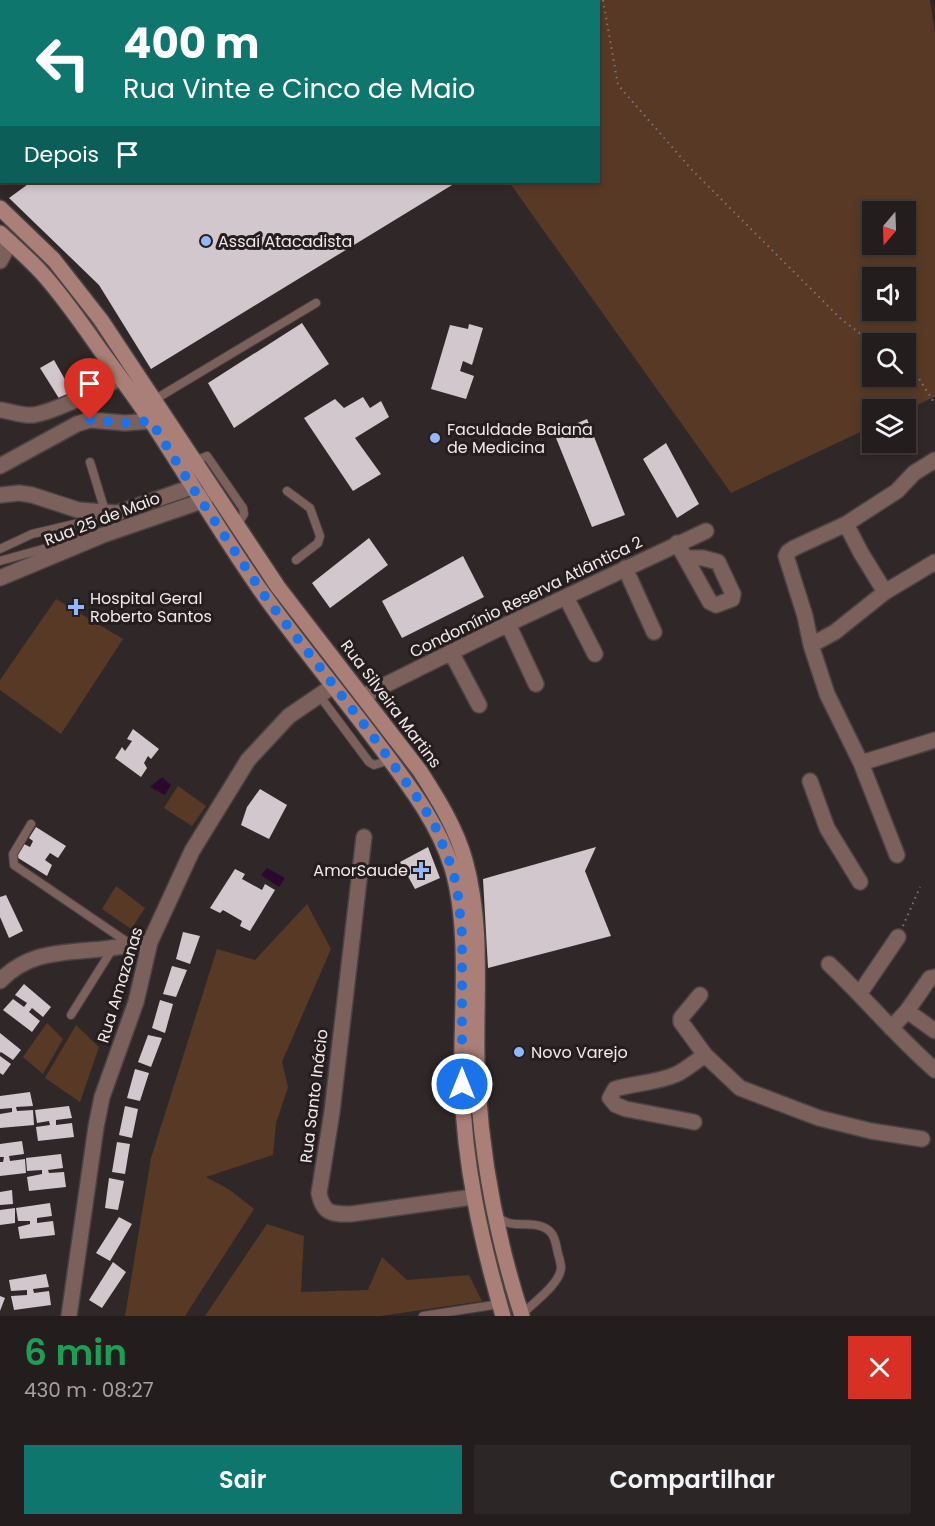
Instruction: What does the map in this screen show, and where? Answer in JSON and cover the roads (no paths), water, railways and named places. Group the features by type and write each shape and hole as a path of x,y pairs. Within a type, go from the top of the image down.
{"main road":[{"name":"Rua Silveira Martins","path":"0,208 54,260 101,320 278,587 420,771 438,798 457,837 465,861 477,927 478,1084 481,1131 495,1215 510,1278 522,1315"},
{"name":"Rua Silveira Martins","path":"5,238 48,281 120,378 151,421 266,598 390,760 435,826 453,870 462,934 462,1084 473,1197 490,1272 502,1310"}],"street":[{"path":"0,261 5,238"},
{"path":"0,411 23,415 41,413 120,378"},
{"path":"0,466 77,424 90,420 125,423 151,421"},
{"path":"897,855 861,764 827,694 786,556 794,548 846,524 897,491 914,473 935,460"},
{"name":"Rua 25 de Maio","path":"0,495 19,493 33,495 78,510 115,512 192,487"},
{"name":"Rua 25 de Maio","path":"0,578 103,535 202,501 214,489"},
{"path":"846,524 885,592"},
{"name":"Condomínio Reserva Atlântica 2","path":"363,696 508,624 706,531"},
{"path":"677,543 687,558"},
{"path":"811,645 856,617 885,592 935,562"},
{"path":"625,568 654,632"},
{"path":"566,597 596,654"},
{"path":"508,624 536,684"},
{"path":"451,652 478,705"},
{"name":"Rua Amazonas","path":"69,1316 90,1158 102,1097 136,1002 150,942 192,851 248,760 289,716 333,686"},
{"path":"861,764 935,740"},
{"path":"810,782 826,828 860,882"},
{"name":"Rua Santo Inácio","path":"364,837 332,1112 319,1193 321,1203 335,1214 351,1214 473,1197"},
{"path":"860,993 898,937"},
{"path":"0,981 22,962 54,952 150,942"},
{"path":"829,964 860,993 910,1049 935,1070"},
{"path":"891,1028 907,1011 930,978 935,977"},
{"path":"700,995 681,1018 681,1022 705,1055 740,1088 819,1118 871,1131 922,1139"},
{"path":"907,1011 935,1030"},
{"path":"694,1122 626,1109 616,1105 610,1098 615,1089 641,1085 677,1074 705,1055"}],"lane":[{"path":"154,400 316,303"},
{"path":"195,461 207,456 243,508 244,514 237,525"},
{"path":"90,462 115,512 130,526"},
{"path":"287,491 310,508 320,536 318,543 296,561"},
{"path":"0,549 32,534 115,512"},
{"path":"0,561 77,539 103,535"},
{"path":"318,695 369,762 374,765 390,760"},
{"path":"31,824 13,854 14,865 131,945"},
{"path":"70,1015 114,947"},
{"path":"495,1215 511,1225 541,1226 550,1230 555,1237 561,1267 560,1275 552,1287 522,1315"},
{"path":"423,1316 502,1310"}],"place":[{"name":"Assaí Atacadista","path":"206,241"},
{"name":"Faculdade Baiana de Medicina","path":"435,438"},
{"name":"Hospital Geral Roberto Santos","path":"76,607"},
{"name":"AmorSaude","path":"421,870"},
{"name":"Novo Varejo","path":"519,1052"}]}
